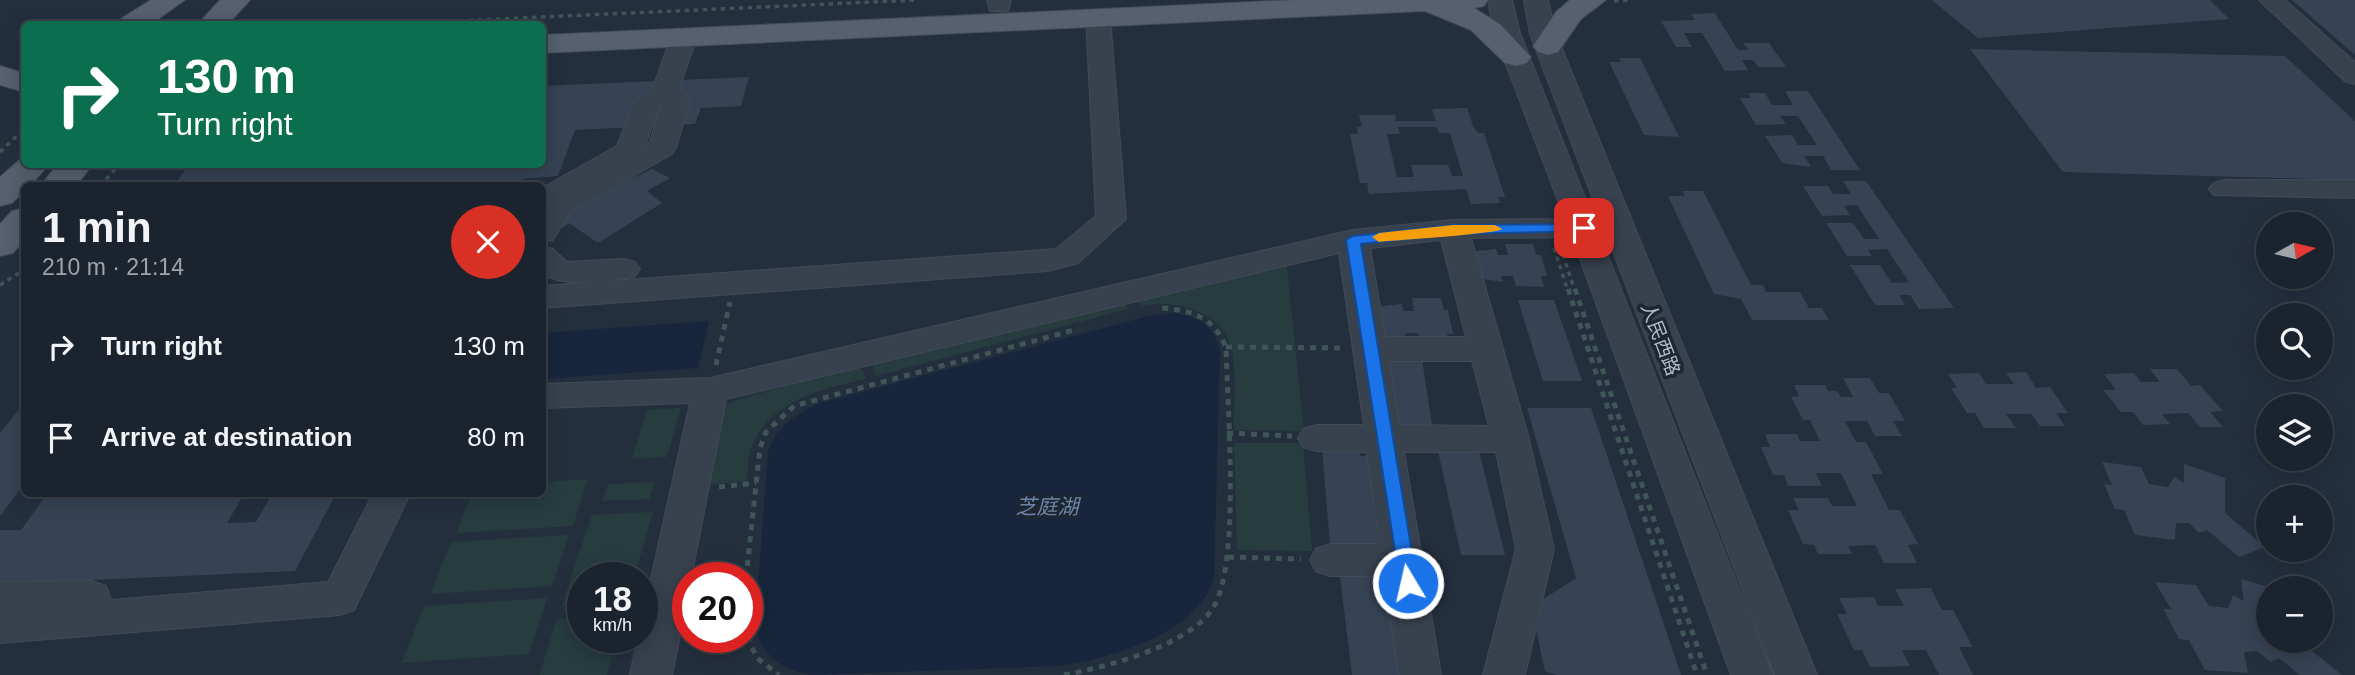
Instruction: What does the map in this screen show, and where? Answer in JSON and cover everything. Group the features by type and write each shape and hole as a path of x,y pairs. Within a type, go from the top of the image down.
{"main road":[{"path":"137,21 171,0"},
{"path":"171,21 188,0"},
{"path":"215,21 236,0 253,21"},
{"path":"546,44 1102,9 1474,0"},
{"path":"1548,46 1563,20 1580,4 1592,0"},
{"path":"546,30 999,3 1102,9"},
{"path":"1410,3 1440,6 1471,18 1502,40 1516,57"},
{"path":"0,59 21,58"},
{"path":"0,73 21,71"},
{"path":"0,73 21,82"},
{"path":"0,197 29,168"},
{"path":"61,182 73,168"},
{"path":"0,245 21,222"}],"street":[{"path":"1500,0 1562,228 1752,675"},
{"name":"人民西路","path":"1536,0 1548,46 1668,357 1796,675"},
{"path":"2271,0 2355,76"},
{"path":"546,297 1048,261 1067,256 1111,219 1102,9"},
{"path":"546,198 629,151 648,102 665,92 684,37"},
{"path":"546,226 558,207 662,148 677,100 665,92"},
{"path":"2224,189 2355,189"},
{"path":"546,396 710,390 1353,240 1453,229 1562,228"},
{"path":"1453,229 1511,439 1535,549 1504,675"},
{"path":"1353,240 1405,560 1420,675"},
{"path":"546,260 560,272 798,263 831,276"},
{"path":"1372,349 1487,349"},
{"path":"651,675 710,390"},
{"path":"1315,438 1511,439"},
{"path":"340,598 389,497"},
{"path":"1330,559 1405,560"},
{"path":"0,599 340,598"},
{"path":"0,626 340,598"}],"path":[{"path":"450,21 917,0"},
{"path":"818,10 820,3"},
{"path":"0,152 21,132"},
{"path":"104,182 116,168"},
{"path":"1562,228 1697,675"},
{"path":"1562,228 1707,675"},
{"path":"0,285 21,272"},
{"path":"710,390 732,296"},
{"path":"1064,675 1092,669 1175,639 1199,624 1222,592 1228,557 1226,347 1220,330 1206,317 1182,309 1149,310"},
{"path":"749,562 760,448 766,432 794,406 1086,327"},
{"path":"1226,347 1372,349"},
{"path":"1227,433 1315,438"},
{"path":"1228,557 1330,559"},
{"path":"755,653 757,658 779,675"}],"green space":[{"path":"1286,259 1304,431 1234,430 1233,358 1229,342 1221,328 1209,317 1191,309 1167,304 1142,306 1136,296"},
{"path":"1125,300 1128,309 876,376 872,363"},
{"path":"860,364 866,379 799,399 770,419 759,432 751,449 746,481 699,486 715,411 734,401"},
{"path":"681,408 667,457 632,459 647,410"},
{"path":"1234,443 1303,443 1312,551 1237,550"},
{"path":"588,479 573,526 456,533 471,497 546,497 546,482"},
{"path":"655,482 649,499 602,501 608,484"},
{"path":"653,512 638,562 576,562 592,515"},
{"path":"569,535 552,586 430,594 451,542"},
{"path":"567,589 567,607 561,607"},
{"path":"547,598 529,654 402,663 424,606"},
{"path":"557,619 567,619 567,653 613,653 607,675 539,675"}],"water":[{"name":"芝庭湖","path":"1175,313 1199,321 1210,330 1220,352 1214,579 1204,598 1190,615 1171,629 1127,649 1059,666 814,675 784,666 768,654 763,647 763,562 760,562 768,452 776,435 788,422 820,403 1149,316"},
{"path":"709,321 698,368 546,379 546,333"}],"building":[{"path":"1932,0 2210,0 2229,19 1978,38"},
{"path":"2292,0 2355,0 2355,55"},
{"path":"1715,13 1738,50 1748,50 1743,43 1769,43 1786,67 1758,67 1753,60 1742,60 1748,70 1725,71 1702,33 1684,33 1692,47 1676,47 1661,21 1695,20 1691,14"},
{"path":"1970,49 2285,56 2355,121 2355,180 2063,172"},
{"path":"1619,58 1640,58 1679,137 1644,135 1609,62 1621,62"},
{"path":"749,77 741,106 701,108 695,124 575,130 558,176 522,179 521,182 176,182 187,168 546,168 546,86"},
{"path":"1785,91 1808,91 1860,170 1831,170 1823,156 1804,156 1811,167 1782,163 1765,136 1792,135 1798,145 1817,145 1798,116 1780,116 1786,124 1756,125 1740,98 1751,98 1748,93 1765,93 1772,105 1793,105"},
{"path":"1467,108 1473,126 1478,133 1484,133 1505,197 1498,197 1500,203 1471,204 1466,189 1369,194 1367,183 1360,183 1350,134 1358,134 1357,127 1362,127 1359,115 1395,115 1396,121 1436,121 1432,109","holes":["1398,127 1437,127 1439,133 1450,133 1463,176 1452,176 1448,165 1411,165 1414,177 1397,177 1387,134 1400,134"]},
{"path":"652,169 670,178 647,191 662,203 598,243 569,223 561,229 546,230 546,226 561,212"},
{"path":"1843,181 1866,181 1954,308 1919,309 1910,295 1899,295 1905,305 1875,305 1850,265 1880,265 1892,283 1909,282 1887,249 1868,250 1872,256 1847,256 1826,223 1853,223 1864,239 1879,239 1857,205 1844,206 1850,215 1822,216 1803,186 1828,186 1833,194 1851,194"},
{"path":"1682,191 1703,191 1751,285 1763,285 1766,292 1800,292 1809,308 1822,308 1829,320 1752,320 1741,299 1714,294 1668,196 1685,196"},
{"path":"1505,244 1533,244 1536,255 1541,255 1547,276 1541,276 1544,287 1516,286 1513,276 1501,276 1503,282 1476,278 1470,252 1496,249 1498,255 1508,255"},
{"path":"1412,298 1441,298 1444,310 1448,310 1453,334 1447,334 1449,345 1420,345 1418,333 1405,333 1406,340 1379,336 1375,307 1402,304 1403,311 1414,311"},
{"path":"1518,300 1554,300 1582,381 1543,381"},
{"path":"1384,352 1421,353 1434,437 1396,436"},
{"path":"2150,369 2177,369 2191,386 2200,385 2223,411 2210,412 2223,427 2200,427 2188,413 2162,414 2170,424 2143,425 2133,412 2121,412 2103,390 2116,390 2104,374 2134,373 2141,382 2160,382"},
{"path":"2026,372 2036,388 2050,387 2068,413 2056,413 2065,426 2040,426 2031,414 2006,414 2016,428 1984,428 1975,413 1967,413 1951,388 1957,388 1948,374 1979,373 1986,384 2014,384 2006,373"},
{"path":"1843,378 1870,378 1879,393 1889,393 1905,421 1893,421 1902,436 1875,436 1867,421 1845,421 1856,442 1866,442 1883,474 1871,474 1889,510 1900,510 1918,544 1908,545 1917,563 1884,563 1875,545 1848,546 1852,554 1818,554 1814,545 1803,544 1788,510 1799,510 1793,498 1828,498 1832,506 1857,506 1841,473 1816,473 1822,486 1788,486 1784,475 1773,475 1761,447 1770,447 1765,434 1797,434 1800,441 1820,441 1810,420 1803,420 1791,397 1799,396 1794,385 1825,385 1828,391 1837,391 1841,397 1853,397"},
{"path":"21,407 21,488 0,516 0,433"},
{"path":"1527,408 1591,408 1681,675 1557,675 1545,671 1531,607 1576,578"},
{"path":"1322,448 1359,448 1360,456 1368,456 1379,548 1331,557"},
{"path":"1438,451 1479,451 1505,555 1461,555"},
{"path":"2102,462 2141,467 2149,484 2168,487 2174,477 2184,483 2184,464 2225,478 2225,513 2256,539 2256,550 2239,557 2207,530 2199,533 2189,523 2176,523 2175,540 2135,535 2124,510 2115,509 2104,484 2112,485"},
{"path":"45,497 242,497 227,523 256,522 270,497 334,497 295,571 0,584 0,530 21,530"},
{"path":"1340,576 1385,576 1400,675 1352,675"},
{"path":"2241,579 2256,583 2256,651 2244,652 2248,673 2205,670 2189,640 2179,639 2163,609 2171,609 2155,582 2196,585 2209,606 2228,608 2233,595 2244,601"},
{"path":"1931,588 1942,610 1953,610 1973,647 1959,647 1973,675 1939,675 1926,650 1902,650 1910,666 1870,667 1862,650 1854,650 1837,614 1847,614 1839,598 1874,597 1878,606 1904,606 1895,589"},
{"path":"2260,653 2314,653 2342,675 2300,675 2279,658 2271,662"}],"slow traffic":[{"path":"1379,237 1453,229 1495,229"}],"route":[{"path":"1408,583 1353,240 1453,229 1584,228"}]}
